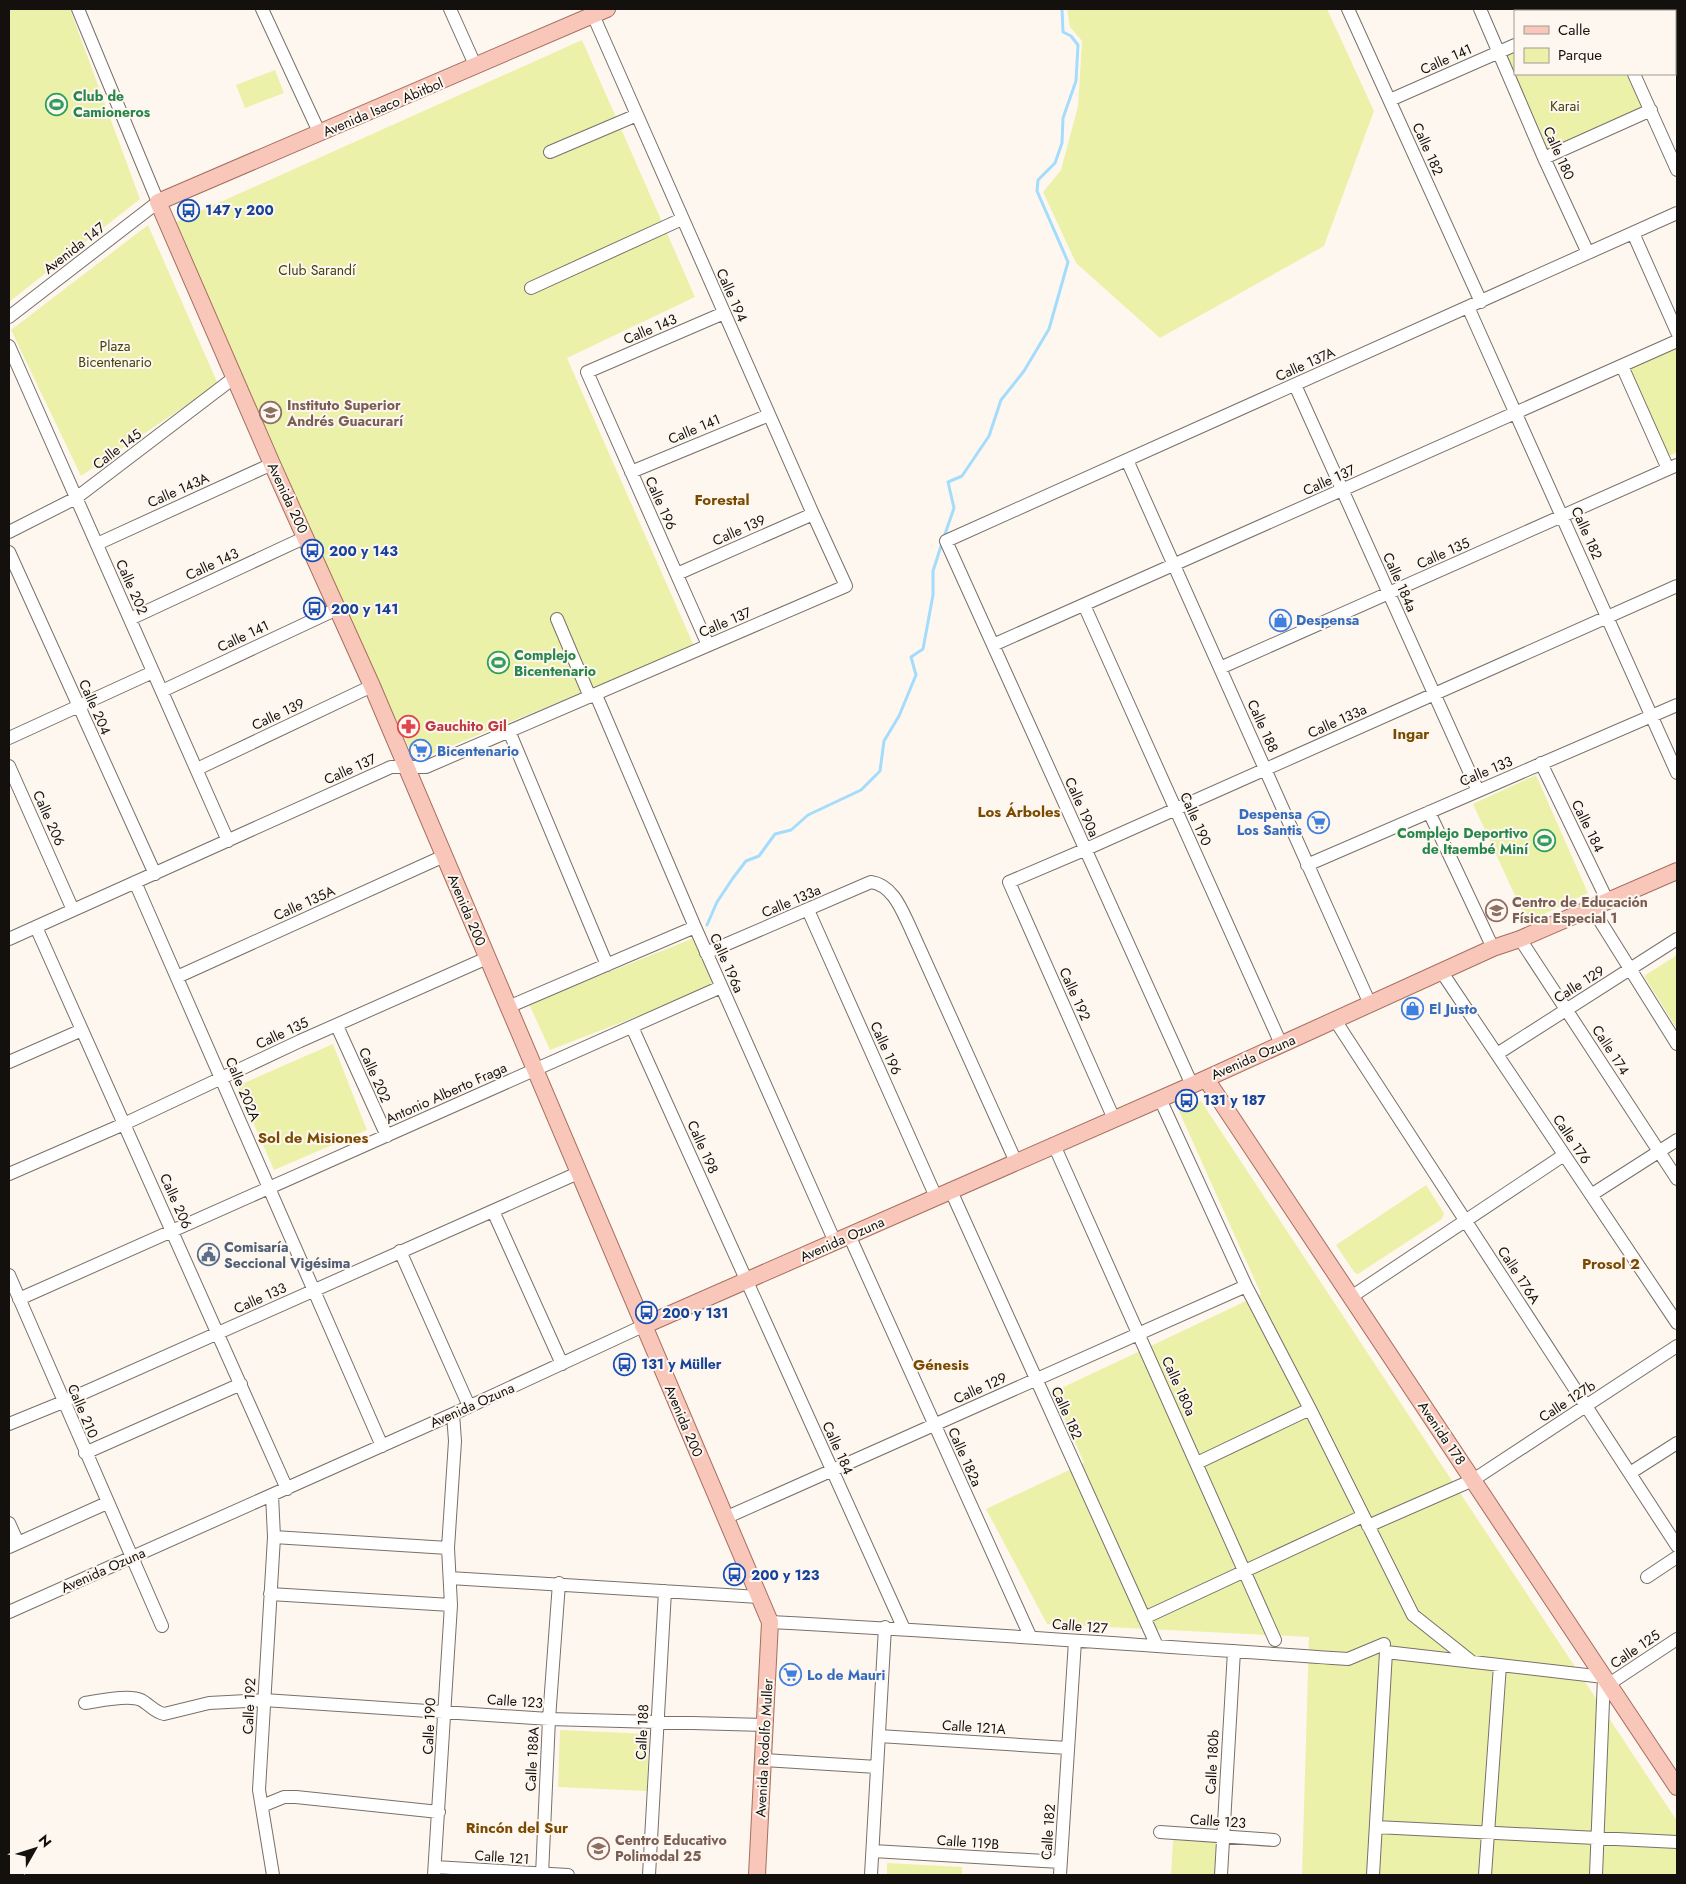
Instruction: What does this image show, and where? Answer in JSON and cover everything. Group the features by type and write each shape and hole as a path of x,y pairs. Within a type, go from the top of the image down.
{"main road":[{"name":"Avenida Isaco Abitbol","path":"158,202 476,67 600,12"},
{"name":"Avenida 200","path":"158,202 272,464 372,686 770,1622"},
{"name":"Avenida Ozuna","path":"643,1326 1199,1082 1493,948 1675,877"},
{"name":"Avenida 178","path":"1199,1082 1351,1297 1677,1787"},
{"name":"Avenida Rodolfo Muller","path":"757,1875 770,1622"}],"street":[{"path":"78,9 158,202"},
{"path":"262,9 320,134"},
{"path":"450,9 476,67"},
{"name":"Calle 182","path":"1348,9 1481,302"},
{"name":"Calle 180","path":"1480,9 1544,158 1588,253"},
{"name":"Calle 194","path":"600,12 637,115 846,586"},
{"name":"Calle 141","path":"1390,100 1514,45"},
{"path":"1634,75 1677,170"},
{"path":"1544,158 1651,110"},
{"path":"550,152 637,115"},
{"name":"Avenida 147","path":"9,317 158,202"},
{"name":"Calle 137A","path":"946,541 1677,213"},
{"path":"531,288 682,219"},
{"path":"1633,233 1677,332"},
{"name":"Calle 182","path":"1468,307 1677,773"},
{"name":"Calle 143","path":"587,372 724,313"},
{"name":"Calle 137","path":"993,645 1677,341"},
{"name":"Calle 202","path":"9,346 228,840"},
{"path":"1622,366 1672,467"},
{"name":"Calle 196","path":"587,372 708,645"},
{"name":"Calle 145","path":"9,532 76,498 235,377"},
{"name":"Calle 184a","path":"1295,385 1478,791"},
{"name":"Calle 141","path":"631,472 769,414"},
{"name":"Calle 188","path":"1127,460 1370,1004"},
{"name":"Calle 143A","path":"97,544 272,464"},
{"name":"Calle 135","path":"1220,668 1672,467"},
{"name":"Calle 139","path":"677,574 813,514"},
{"name":"Calle 143","path":"130,618 306,537"},
{"name":"Calle 190a","path":"946,541 1084,850 1199,1082"},
{"name":"Calle 204","path":"9,552 155,874"},
{"name":"Calle 137","path":"9,939 391,766 426,767 846,586"},
{"name":"Calle 133a","path":"1009,882 1677,586"},
{"name":"Calle 190","path":"1084,605 1281,1044"},
{"name":"Calle 141","path":"162,691 337,609"},
{"name":"Calle 196a","path":"557,619 593,696 706,953 842,1239"},
{"path":"9,738 153,672"},
{"name":"Calle 139","path":"197,769 372,686"},
{"name":"Calle 133","path":"1308,865 1677,705"},
{"path":"509,731 607,965"},
{"name":"Calle 184","path":"1541,763 1608,902"},
{"name":"Calle 206","path":"9,766 73,910"},
{"path":"1429,812 1493,948"},
{"name":"Calle 135A","path":"177,977 444,856"},
{"name":"Calle 202A","path":"136,882 382,1446"},
{"name":"Calle 133a","path":"706,953 871,882 879,883 898,902 1016,1162"},
{"name":"Calle 192","path":"1009,882 1114,1119"},
{"path":"1592,908 1677,1044"},
{"name":"Calle 196","path":"808,910 943,1194"},
{"name":"Calle 206","path":"36,926 287,1489"},
{"path":"508,1007 695,928"},
{"name":"Calle 174","path":"1520,938 1677,1179"},
{"name":"Calle 129","path":"1497,1054 1677,939"},
{"name":"Calle 135","path":"9,1174 124,1124 300,1041 487,958"},
{"name":"Calle 176","path":"1442,971 1677,1323"},
{"name":"Antonio Alberto Fraga","path":"19,1299 722,987"},
{"name":"Calle 176A","path":"1335,1020 1677,1546"},
{"name":"Calle 202","path":"337,1026 387,1136"},
{"name":"Calle 198","path":"632,1027 746,1280"},
{"path":"9,1062 82,1030"},
{"path":"1160,1099 1246,1286 1413,1615 1472,1662"},
{"path":"1591,1195 1677,1140"},
{"name":"Calle 180a","path":"1054,1145 1276,1640"},
{"path":"1351,1297 1564,1155"},
{"name":"Calle 133","path":"9,1424 218,1334 578,1173"},
{"name":"Calle 182","path":"943,1194 1036,1380 1157,1646"},
{"path":"493,1211 562,1364"},
{"name":"Calle 182a","path":"842,1239 934,1425 1030,1636"},
{"path":"400,1251 469,1406"},
{"name":"Calle 210","path":"9,1275 162,1626"},
{"name":"Calle 184","path":"746,1280 904,1629"},
{"name":"Calle 129","path":"725,1518 1246,1286"},
{"name":"Avenida Ozuna","path":"9,1612 287,1489 643,1326"},
{"name":"Calle 127b","path":"1144,1618 1245,1571 1366,1521 1473,1480 1677,1346"},
{"path":"85,1453 241,1384"},
{"path":"1197,1463 1310,1409"},
{"name":"Calle 190","path":"434,1871 451,1605 448,1548 455,1441 453,1414"},
{"path":"1630,1473 1677,1443"},
{"name":"Calle 192","path":"272,1495 274,1537 259,1790 273,1875"},
{"path":"9,1523 13,1545 107,1503"},
{"path":"274,1537 448,1548"},
{"path":"1647,1577 1677,1557"},
{"path":"450,1578 759,1596"},
{"name":"Calle 188A","path":"542,1875 549,1718 559,1583"},
{"name":"Calle 188","path":"649,1875 665,1591"},
{"path":"270,1594 451,1605"},
{"name":"Calle 127","path":"770,1622 1030,1636 1075,1641 1348,1659 1384,1644"},
{"path":"871,1875 885,1628"},
{"name":"Calle 125","path":"1606,1681 1677,1639"},
{"name":"Calle 182","path":"1060,1869 1075,1641"},
{"name":"Calle 180b","path":"1220,1875 1234,1651"},
{"path":"1373,1875 1386,1652 1500,1665 1606,1681 1596,1875"},
{"path":"1485,1875 1500,1665"},
{"name":"Calle 123","path":"85,1703 132,1697 141,1700 158,1713 164,1714 209,1703 264,1700 549,1718 766,1725"},
{"name":"Calle 121A","path":"879,1736 1068,1748"},
{"path":"764,1760 877,1766"},
{"path":"262,1806 284,1797 296,1797 439,1812"},
{"path":"1376,1827 1677,1842"},
{"name":"Calle 123","path":"1160,1832 1274,1840"},
{"name":"Calle 119B","path":"872,1851 1060,1869"},
{"name":"Calle 121","path":"434,1871 568,1875"}],"green space":[{"name":"Club de Camioneros","path":"9,9 70,9 140,199 9,302"},
{"path":"1067,9 1327,9 1374,111 1324,246 1160,338 1076,263 1043,192 1061,170 1078,106 1082,41 1070,27"},
{"name":"Club Sarandí","path":"582,40 695,297 567,358 694,646 415,761 169,225"},
{"name":"Karai","path":"1514,53 1514,72 1507,56"},
{"path":"275,70 284,93 245,108 236,85"},
{"name":"Karai","path":"1515,75 1629,75 1644,107 1548,150"},
{"name":"Plaza Bicentenario","path":"148,225 218,384 81,476 11,330"},
{"path":"1677,346 1677,452 1669,456 1629,368"},
{"path":"1536,775 1588,893 1527,922 1473,804"},
{"path":"694,938 716,986 550,1050 529,1004"},
{"path":"1677,955 1677,1029 1644,976"},
{"path":"333,1044 367,1130 274,1170 237,1086"},
{"path":"1201,1101 1677,1821 1677,1875 1302,1875 1309,1637 1047,1624 986,1509 1084,1463 1053,1392 1261,1294 1178,1109"},
{"path":"1426,1185 1444,1213 1442,1219 1358,1274 1354,1272 1336,1245"},
{"path":"560,1730 649,1734 647,1791 558,1787"},
{"path":"1173,1840 1216,1843 1214,1875 1171,1875"},
{"path":"887,1863 962,1867 962,1875 887,1875"}],"waterway":[{"path":"944,537 954,508 948,482 962,476 989,436 1001,400 1024,371 1049,329 1068,262 1037,191 1038,180 1055,163 1062,143 1063,118 1076,81 1078,45 1071,36 1063,32 1062,9"},
{"path":"707,925 717,902 733,878 746,861 759,856 775,834 791,830 808,815 861,790 880,771 884,741 899,716 916,675 911,657 923,649 933,595 933,571 942,543"}],"place":[{"name":"Club de Camioneros","path":"57,104"},
{"name":"147 y 200","path":"189,210"},
{"name":"Instituto Superior Andrés Guacurarí","path":"271,413"},
{"name":"200 y 143","path":"313,551"},
{"name":"200 y 141","path":"315,609"},
{"name":"Despensa","path":"1280,620"},
{"name":"Complejo Bicentenario","path":"498,663"},
{"name":"Gauchito Gil","path":"409,726"},
{"name":"Bicentenario","path":"421,751"},
{"name":"Despensa Los Santis","path":"1318,822"},
{"name":"Complejo Deportivo de Itaembé Miní","path":"1544,841"},
{"name":"Centro de Educación Física Especial 1","path":"1496,910"},
{"name":"El Justo","path":"1413,1009"},
{"name":"131 y 187","path":"1187,1100"},
{"name":"Comisaría Seccional Vigésima","path":"208,1255"},
{"name":"200 y 131","path":"646,1313"},
{"name":"131 y Müller","path":"625,1364"},
{"name":"200 y 123","path":"735,1575"},
{"name":"Lo de Mauri","path":"791,1675"},
{"name":"Centro Educativo Polimodal 25","path":"599,1848"}],"district":[{"name":"Forestal","path":"722,500"},
{"name":"Ingar","path":"1411,734"},
{"name":"Los Árboles","path":"1019,812"},
{"name":"Sol de Misiones","path":"313,1138"},
{"name":"Prosol 2","path":"1611,1264"},
{"name":"Génesis","path":"941,1365"},
{"name":"Rincón del Sur","path":"517,1828"}]}
